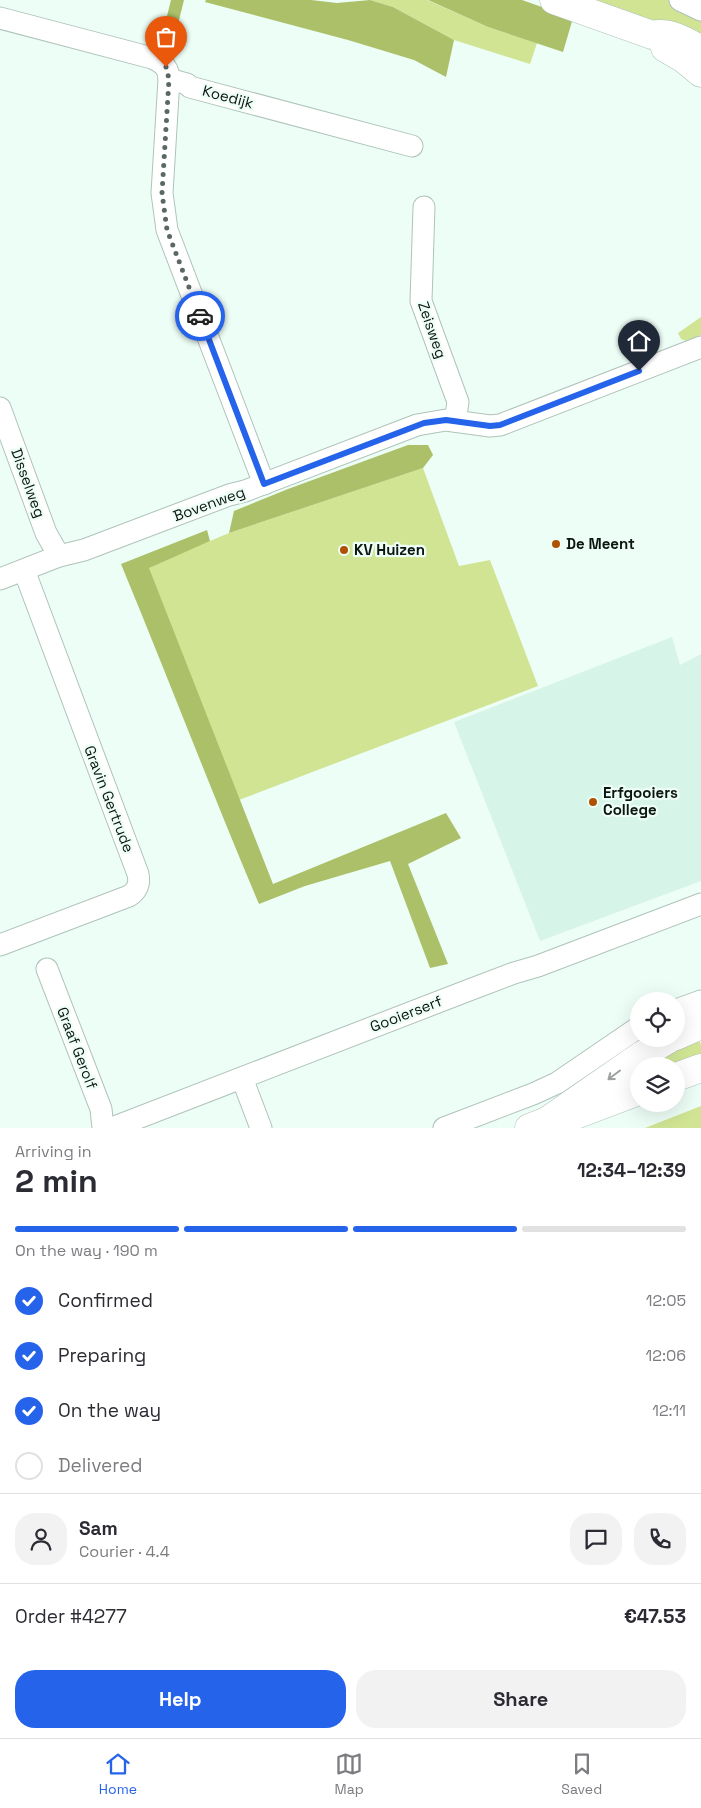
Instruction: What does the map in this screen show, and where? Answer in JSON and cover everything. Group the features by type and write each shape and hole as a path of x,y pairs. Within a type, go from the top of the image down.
{"main road":[{"path":"554,0 652,35 662,33 674,36 701,50"},
{"path":"652,35 657,44 684,59 701,73"},
{"path":"685,1032 701,1025"},
{"path":"538,1124 656,1047"},
{"path":"685,1074 701,1068"},
{"path":"538,1124 574,1116 630,1094"}],"street":[{"path":"680,0 701,10"},
{"path":"0,18 156,60 166,67 169,79 162,193 167,230 264,484"},
{"name":"Koedijk","path":"169,79 239,101 412,146"},
{"name":"Zeisweg","path":"424,207 421,301 458,402 455,421"},
{"name":"Bovenweg","path":"0,579 58,556 84,550 264,484 417,425 440,420 490,426 500,425 701,347"},
{"name":"Disselweg","path":"0,408 46,533 58,556"},
{"name":"Gravin Gertrude","path":"0,946 129,896 138,886 139,881 24,570"},
{"name":"Gooierserf","path":"112,1128 514,973 538,966 701,904"},
{"name":"Graaf Gerolf","path":"46,969 101,1110 103,1128"},
{"path":"685,1007 701,1001"},
{"path":"444,1128 524,1098 557,1083 630,1033"},
{"path":"242,1078 261,1128"}],"shaded area":[{"name":"Erfgooiers College","path":"672,637 680,665 701,654 701,881 540,941 454,722"}],"green space":[{"path":"171,0 184,0 173,44 161,40"},
{"path":"206,0 311,0 337,3 370,0 393,7 454,40 446,77 414,60 348,40 205,2"},
{"path":"370,0 427,0 488,27 537,43 530,64 454,40 393,7"},
{"path":"428,0 522,0 573,18 563,52 488,27"},
{"path":"591,0 670,0 701,15 701,45"},
{"path":"701,317 701,335 686,341 681,339 678,333"},
{"path":"408,445 428,445 433,455 423,468 229,533 234,511"},
{"path":"423,468 459,566 490,560 538,686 239,800 148,567 229,533"},
{"path":"207,530 210,541 149,568 273,884 446,813 461,838 408,864 448,964 430,968 390,861 305,886 259,904 121,564"},
{"path":"697,1035 701,1045 701,1060 685,1066 685,1057 651,1057 672,1047 685,1047 685,1041"},
{"path":"630,1069 630,1089 575,1110"},
{"path":"701,1106 701,1128 645,1128"}],"way so far":[{"path":"166,67 169,79 162,193 167,230 200,316"}],"place":[{"name":"De Meent","path":"556,544"},
{"name":"KV Huizen","path":"344,550"},
{"name":"Erfgooiers College","path":"593,802"}],"route":[{"path":"200,316 264,484 424,423 446,420 496,426 639,371"}]}
